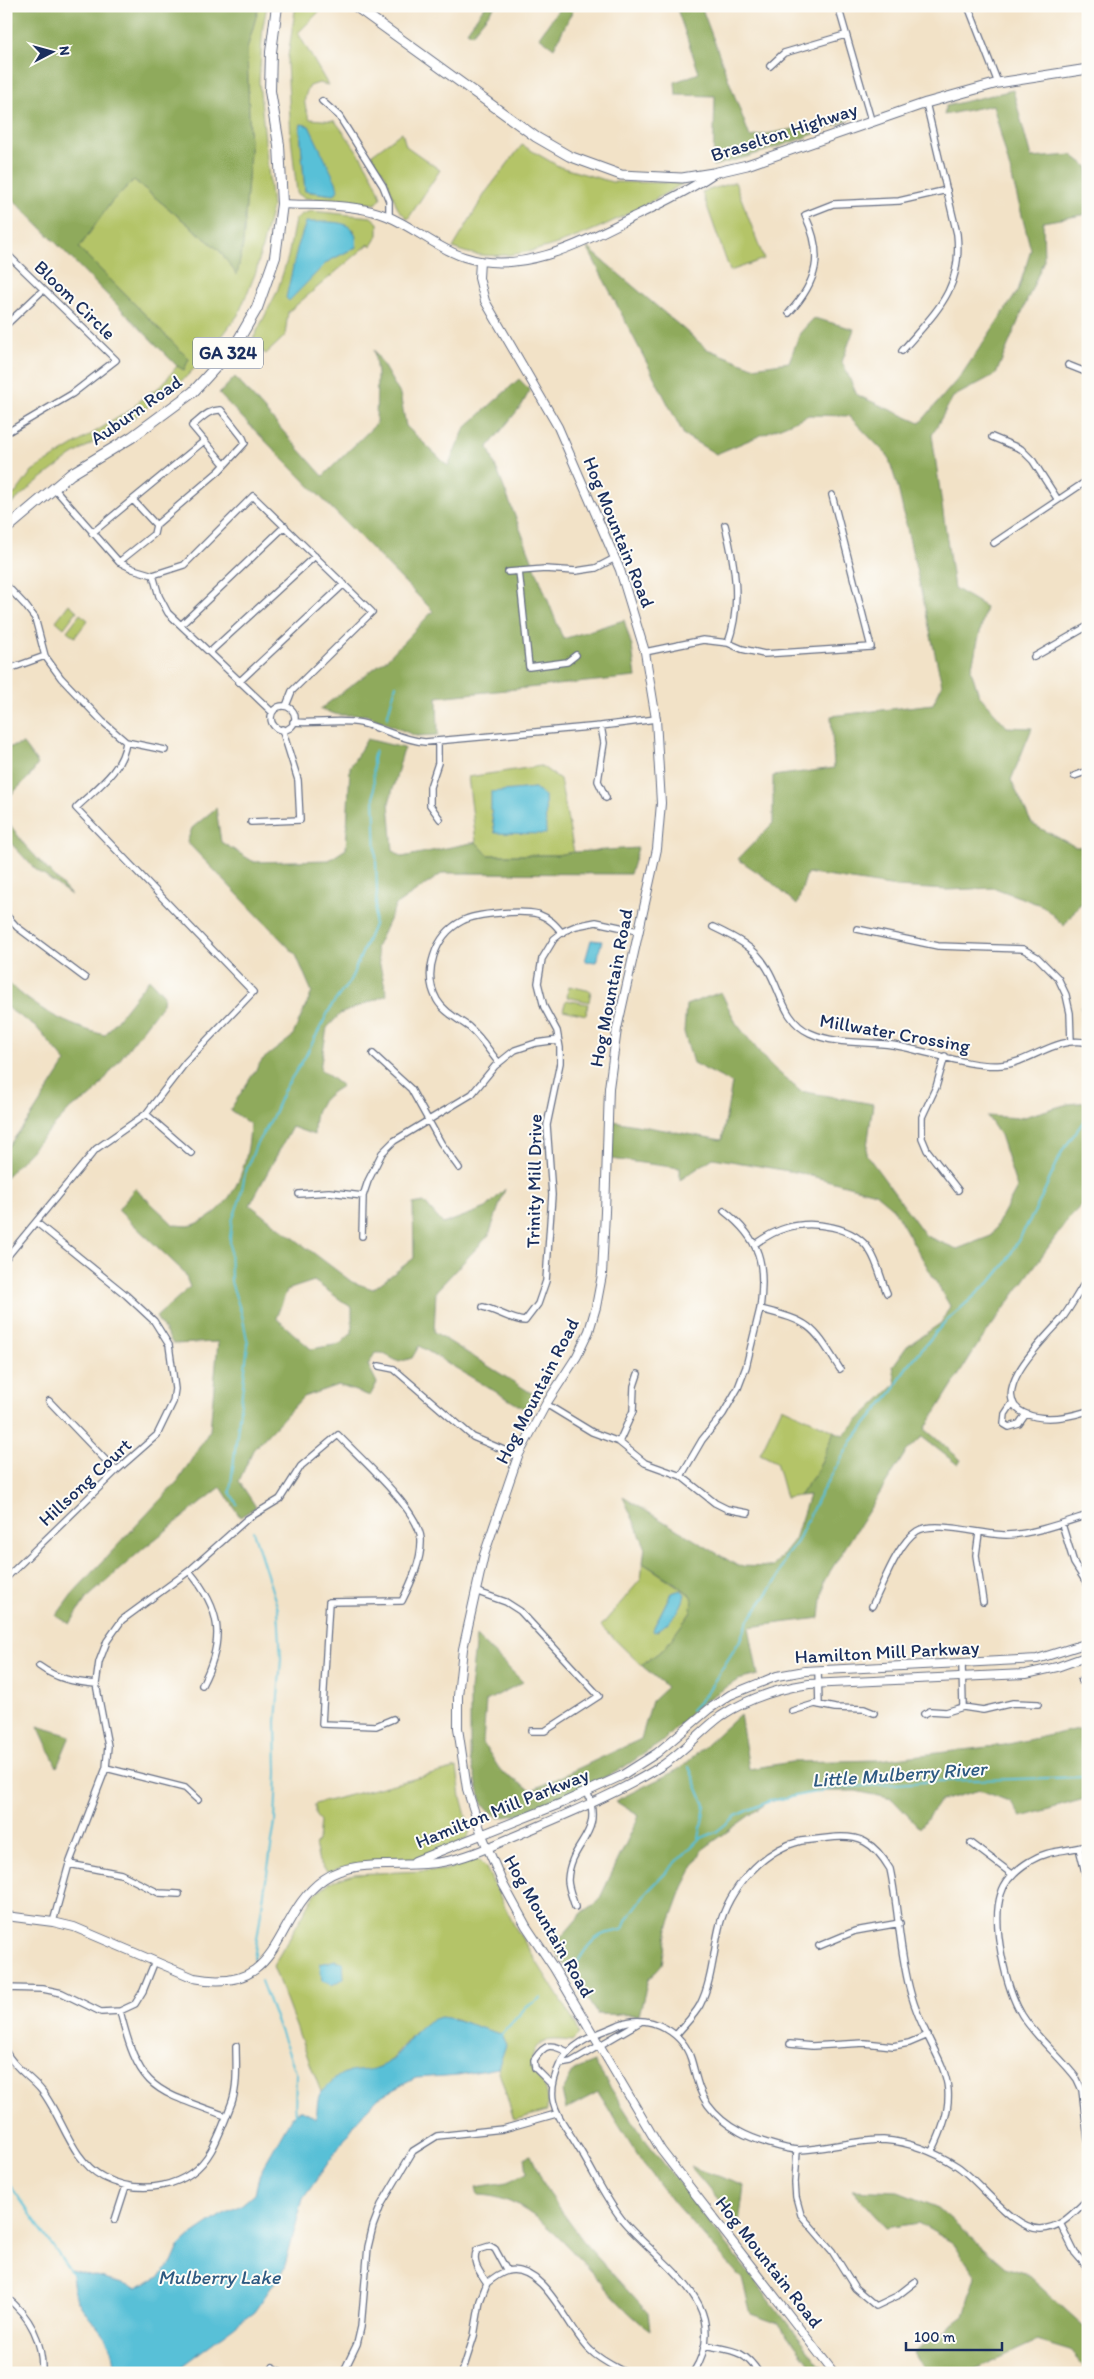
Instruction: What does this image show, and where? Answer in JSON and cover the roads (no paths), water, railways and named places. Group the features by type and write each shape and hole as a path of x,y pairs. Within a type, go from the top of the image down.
{"main road":[{"path":"277,11 284,6"},
{"name":"Braselton Highway","path":"355,6 536,137 569,156 621,175 682,178 713,174 747,165 871,120 926,103 998,83 1088,69"},
{"name":"Auburn Road","path":"6,529 71,474 132,437 193,392 235,346 257,308 274,257 282,204 279,145 270,91 271,52 277,11"}],"street":[{"path":"838,6 871,120"},
{"path":"968,6 998,83"},
{"path":"770,66 784,53 846,35"},
{"path":"322,101 339,116 383,186 389,201 389,217"},
{"path":"902,351 948,294 956,275 959,254 958,234 926,103"},
{"path":"282,204 366,210 389,217 442,247 480,261 538,257 577,246 687,190 713,174"},
{"path":"789,313 802,298 812,282 815,269 815,240 805,216 833,204 899,201 947,190"},
{"name":"Bloom Circle","path":"6,254 42,291 116,360 72,394 6,433"},
{"name":"Hog Mountain Road","path":"480,261 478,278 484,301 558,427 615,558 634,612 645,652 656,719 660,827 617,1029 609,1088 606,1212 602,1275 596,1307 589,1330 581,1347 546,1404 518,1456 484,1556 463,1649 458,1696 458,1728 467,1789 487,1848 526,1926 661,2150 834,2373"},
{"path":"6,325 42,291"},
{"path":"1068,365 1088,373"},
{"path":"119,562 154,534 156,525 219,471 244,443 243,438 221,410 210,411 192,426 224,464"},
{"path":"992,437 1021,449 1033,462 1058,500"},
{"path":"92,533 204,440"},
{"path":"994,543 1088,480"},
{"path":"54,488 119,562 133,570 154,575 184,565 253,496 285,526 372,612 292,690 286,706"},
{"path":"645,652 703,640 728,643 742,649 764,654 871,647 832,495"},
{"path":"133,500 156,525"},
{"path":"725,525 737,606 735,625 728,643"},
{"path":"181,625 285,526"},
{"path":"210,652 315,556"},
{"path":"508,572 545,569 576,571 596,568 615,558"},
{"path":"519,571 529,667 567,662 576,655"},
{"path":"154,575 163,604 168,613 272,712 272,722 276,728 288,728 293,722 293,712 286,706 280,706 272,712"},
{"path":"239,682 344,584"},
{"path":"6,585 26,605 34,618 45,656 61,678 102,721 126,742 165,750"},
{"path":"1034,657 1088,626"},
{"path":"6,670 45,656"},
{"path":"293,722 358,722 408,741 438,741 656,719"},
{"path":"601,726 604,743 598,781 606,798"},
{"path":"251,822 300,820 298,780 282,729"},
{"path":"438,741 438,763 430,787 430,805 440,818"},
{"path":"6,1258 37,1223 96,1149 146,1114 186,1062 253,992 76,808 120,764 125,754 126,742"},
{"path":"1074,776 1088,772"},
{"path":"499,1063 470,1028 450,1014 438,1001 430,974 431,963 440,941 449,931 464,920 473,917 520,912 538,914 554,923 562,933"},
{"path":"6,915 17,927 85,978"},
{"name":"Trinity Mill Drive","path":"483,1307 503,1313 518,1321 525,1321 538,1304 543,1292 552,1195 547,1126 560,1063 556,1031 544,1007 538,982 542,959 554,939 576,926 596,922 638,931"},
{"name":"Millwater Crossing","path":"713,927 740,940 759,957 767,968 782,1004 794,1021 807,1032 822,1038 891,1045 984,1065 1002,1065 1029,1057 1058,1044 1071,1042 1088,1043"},
{"path":"857,929 938,946 1023,949 1037,957 1058,978 1066,995 1070,1013 1071,1042"},
{"path":"362,1236 363,1196 368,1181 382,1153 394,1140 472,1094 499,1063 523,1047 558,1040"},
{"path":"373,1054 411,1089 427,1120 459,1168"},
{"path":"945,1056 936,1087 922,1118 922,1138 927,1150 958,1190"},
{"path":"146,1114 191,1153"},
{"path":"298,1194 329,1192 363,1196"},
{"path":"680,1476 702,1440 723,1414 738,1388 746,1367 760,1309 763,1285 762,1264 756,1244 736,1221 724,1211"},
{"name":"Hillsong Court","path":"6,1578 116,1471 157,1435 173,1402 174,1375 169,1345 154,1321 126,1295 37,1223"},
{"path":"756,1244 768,1235 787,1227 809,1225 830,1227 850,1234 863,1242 870,1251 887,1293"},
{"path":"1088,1278 1062,1318 1030,1353 1015,1378 1012,1391 1014,1402 1020,1411 1026,1414 1050,1418 1088,1411"},
{"path":"760,1309 801,1320 814,1330 840,1369"},
{"path":"379,1366 394,1369 474,1437 518,1456"},
{"path":"620,1442 633,1411 634,1386 638,1374"},
{"path":"49,1401 116,1471"},
{"path":"1014,1402 1006,1414 1004,1424 1009,1428 1014,1427 1026,1414"},
{"path":"546,1404 592,1432 620,1442 645,1463 680,1476 714,1503 727,1509 748,1512"},
{"path":"53,1922 69,1864 106,1768 108,1746 96,1684 99,1662 107,1641 122,1620 189,1571 247,1519 280,1499 301,1466 338,1435 405,1506 416,1521 421,1540 414,1576 402,1601 329,1602 322,1724 376,1726 393,1719"},
{"path":"872,1606 904,1543 917,1531 933,1525 979,1533 1009,1535 1062,1524 1088,1515"},
{"path":"1062,1524 1074,1563 1088,1585"},
{"path":"979,1533 976,1555 983,1602"},
{"path":"189,1571 211,1600 217,1623 215,1655 202,1685"},
{"path":"475,1591 506,1602 520,1611 599,1696 546,1732 532,1731"},
{"name":"Hamilton Mill Parkway","path":"403,1864 426,1858 621,1776 657,1753 709,1709 730,1695 754,1683 777,1676 818,1671 1037,1659 1088,1643"},
{"name":"Hamilton Mill Parkway","path":"6,1916 53,1922 85,1931 194,1978 209,1981 237,1979 263,1962 282,1938 303,1899 324,1878 346,1869 444,1862 487,1848 627,1787 665,1763 721,1716 748,1701 781,1688 818,1684 1026,1674 1057,1667 1088,1656"},
{"path":"962,1664 963,1707"},
{"path":"39,1666 51,1675 74,1682 96,1684"},
{"path":"818,1671 819,1705"},
{"path":"1081,1681 1088,1677"},
{"path":"924,1714 930,1711 946,1712 963,1707 983,1710 1014,1703 1038,1704"},
{"path":"792,1711 803,1707 819,1705 835,1708 864,1709 874,1713"},
{"path":"106,1768 185,1788 198,1800"},
{"path":"575,1907 568,1882 571,1864 590,1830 594,1815 587,1791"},
{"path":"676,2035 700,2006 708,1986 726,1904 741,1883 761,1863 780,1849 801,1842 838,1837 863,1840 881,1853 890,1869 911,1995 944,2072 949,2091 949,2107 944,2128 932,2151"},
{"path":"971,1843 1012,1874"},
{"path":"1088,1845 1048,1852 1031,1860 1012,1874 1001,1894 998,1917 1007,1984 1024,2018 1076,2079 1082,2090 1088,2140"},
{"path":"1079,1848 1088,1884"},
{"path":"69,1864 121,1874 159,1893 180,1894"},
{"path":"819,1946 855,1930 900,1923"},
{"path":"6,1988 43,1989 62,1993 101,2012 120,2011 135,2004 144,1992 155,1961"},
{"path":"120,2011 128,2045 136,2064 144,2076 156,2088 170,2096 226,2116"},
{"path":"560,2064 571,2062 642,2021"},
{"path":"693,2373 702,2359 706,2345 703,2311 689,2286 625,2222 610,2203 553,2106 552,2085 560,2064 568,2052 593,2036 626,2022 642,2021 656,2024 676,2035 691,2057 698,2085 708,2105 719,2118 741,2133 797,2150 883,2140 897,2141 932,2151 959,2168 1018,2220 1029,2227 1041,2229 1060,2225 1088,2199"},
{"path":"790,2044 812,2046 856,2043 893,2046 908,2043 928,2035"},
{"path":"552,2085 535,2068 534,2060 542,2049 553,2045 568,2052"},
{"path":"6,2052 11,2062 43,2093 76,2150 88,2165 102,2176 126,2186 153,2188 169,2185 182,2178 210,2152 226,2116 235,2086 236,2046"},
{"path":"344,2373 361,2327 368,2247 373,2226 381,2205 413,2151 437,2136 503,2129 556,2114"},
{"path":"797,2150 795,2182 796,2197 801,2215 832,2251 855,2288 876,2306 897,2296 915,2282"},
{"path":"115,2220 126,2186"},
{"path":"1060,2225 1075,2253 1088,2268"},
{"path":"487,2283 474,2263 474,2256 477,2250 490,2246 495,2249 507,2271"},
{"path":"462,2373 487,2283 507,2271 529,2273 541,2282 589,2350 608,2364 626,2373"},
{"path":"6,2298 21,2310 36,2333 42,2356 42,2373"},
{"path":"706,2345 750,2358 759,2373"},
{"path":"273,2367 283,2373"}],"water":[{"path":"301,124 309,126 336,182 338,190 334,195 305,191"},
{"path":"306,222 332,222 347,226 353,230 356,237 356,247 327,262 289,301 286,298 297,249"},
{"path":"535,788 545,797 546,834 495,833 491,810 491,792"},
{"path":"591,940 602,941 596,962 585,961"},
{"path":"681,1590 685,1594 678,1611 665,1625 655,1632 653,1631 671,1593"},
{"path":"336,1960 336,1962 343,1962 344,1978 332,1985 322,1981 320,1964"},
{"name":"Mulberry Lake","path":"441,2017 501,2034 506,2045 498,2068 458,2075 416,2078 379,2097 362,2114 303,2199 284,2269 254,2312 183,2365 183,2373 114,2373 111,2349 107,2340 78,2301 71,2270 137,2288 159,2277 171,2265 179,2247 192,2235 220,2216 240,2206 255,2193 260,2173 292,2116 300,2110 316,2118 319,2095 335,2079 345,2073 373,2069 384,2065 397,2055 418,2029 432,2020"}],"waterway":[{"path":"387,718 396,685"},
{"path":"237,1504 230,1492 248,1344 242,1315 231,1282 230,1238 232,1221 240,1199 245,1174 256,1145 272,1118 284,1090 305,1057 332,1005 350,981 374,925 377,893 373,759 375,751"},
{"path":"691,1710 706,1694 739,1642 748,1621 777,1580 786,1556 797,1542 818,1498 852,1441 893,1391 906,1368 942,1325 992,1280 1005,1264 1036,1209 1063,1150 1088,1115"},
{"path":"253,1531 278,1609 281,1659 276,1722 277,1773 275,1822 254,1958"},
{"path":"689,1767 705,1805 699,1839"},
{"name":"Little Mulberry River","path":"573,1970 594,1940 604,1934 623,1929 627,1919 647,1892 699,1839 716,1832 736,1816 770,1801 836,1788 939,1781 1088,1777"},
{"path":"261,1981 296,2072 295,2116"},
{"name":"Little Mulberry River","path":"500,2036 526,2007 541,1998"},
{"path":"6,2179 72,2274"}]}
